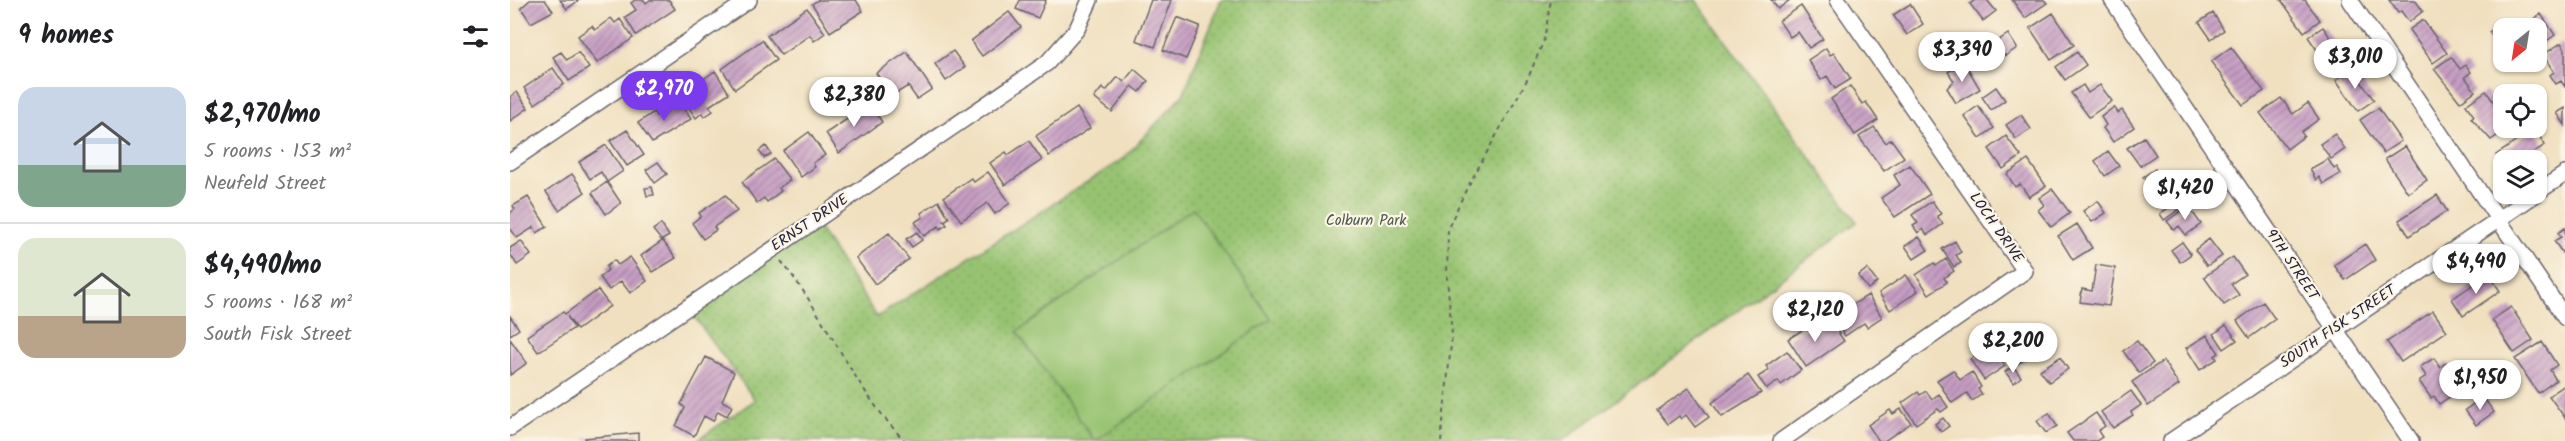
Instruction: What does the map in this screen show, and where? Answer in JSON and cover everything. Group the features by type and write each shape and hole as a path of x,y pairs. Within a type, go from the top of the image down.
{"street":[{"path":"510,162 749,0"},
{"name":"ERNST DRIVE","path":"510,428 1047,63 1077,29 1090,0"},
{"name":"LOCH DRIVE","path":"1781,441 2025,271 1838,0"},
{"name":"9TH STREET","path":"2112,0 2411,441"},
{"path":"2350,0 2565,318"},
{"name":"SOUTH FISK STREET","path":"2547,186 2565,174"},
{"name":"SOUTH FISK STREET","path":"2171,441 2520,204"}],"path":[{"path":"1441,441 1452,335 1447,277 1448,228 1466,190 1528,78 1544,40 1551,0"},
{"path":"772,249 806,292 863,388 905,441"}],"green space":[{"name":"Colburn Park","path":"1221,0 1696,0 1857,222 1562,441 696,441 755,400 687,307 814,221 877,317 1123,159 1183,95"},
{"path":"1193,208 1271,319 1095,441 1017,332"}],"building":[{"path":"530,0 545,0 553,11 531,23 521,8"},
{"path":"560,0 579,0 567,9"},
{"path":"635,0 644,0 646,3 650,0 669,0 675,9 636,35 625,17 636,10 631,3"},
{"path":"818,0 856,0 863,11 830,32 812,4"},
{"path":"1020,0 1046,0 1038,18 1016,9"},
{"path":"1151,0 1172,0 1155,47 1136,40"},
{"path":"1771,0 1790,0 1778,9"},
{"path":"1975,0 1987,0 1996,11 1983,21 1970,4"},
{"path":"2012,0 2044,0 2047,3 2025,18"},
{"path":"2281,0 2305,0 2320,20 2304,32"},
{"path":"2389,0 2415,0 2423,11 2409,22 2401,11 2398,13"},
{"path":"1910,4 1923,24 1907,35 1893,15"},
{"path":"1801,6 1823,39 1809,48 1798,32 1790,37 1779,21"},
{"path":"807,8 825,33 814,41 810,35 781,55 767,36"},
{"path":"1009,12 1021,27 982,56 971,41"},
{"path":"2053,13 2074,45 2051,60 2030,28"},
{"path":"2213,13 2224,30 2211,39 2199,22"},
{"path":"1177,17 1200,26 1186,59 1163,50"},
{"path":"611,18 615,23 620,19 633,38 597,63 578,36 592,26 595,30"},
{"path":"2423,20 2447,53 2433,63 2409,30"},
{"path":"2547,23 2555,35 2547,41"},
{"path":"2323,27 2348,63 2333,73 2308,37"},
{"path":"2008,34 2017,48 2005,56 1996,42"},
{"path":"762,40 776,60 735,89 722,69"},
{"path":"2561,43 2565,49 2565,87 2561,81 2556,84 2550,75 2554,72 2547,61 2547,52"},
{"path":"2231,47 2264,91 2243,105 2211,62"},
{"path":"1826,48 1830,55 1834,53 1851,79 1835,89 1827,76 1821,80 1808,60"},
{"path":"953,51 965,67 946,81 935,64"},
{"path":"561,52 567,60 578,52 589,68 569,81 553,57"},
{"path":"907,52 932,89 917,99 908,86 892,96 876,73"},
{"path":"2077,52 2086,65 2065,80 2056,67"},
{"path":"2451,57 2460,69 2466,65 2471,72 2465,77 2475,91 2460,102 2434,69"},
{"path":"1964,62 1980,89 1956,103 1947,88 1954,81 1948,72"},
{"path":"553,68 564,84 535,104 524,88"},
{"path":"1134,69 1148,81 1140,92 1132,86 1112,112 1094,98 1102,88 1106,91 1118,77 1124,82"},
{"path":"2352,69 2374,100 2358,111 2336,80"},
{"path":"715,71 729,93 709,106 713,111 704,117 702,113 696,118 680,95"},
{"path":"2083,85 2088,93 2100,85 2112,101 2089,117 2071,93"},
{"path":"1850,86 1862,104 1866,102 1878,120 1855,135 1831,99"},
{"path":"1996,87 2005,100 1991,110 1982,97"},
{"path":"2486,91 2493,101 2494,138 2491,140 2471,118 2474,116 2466,105"},
{"path":"517,92 528,108 510,121 510,97"},
{"path":"2281,98 2293,114 2308,103 2319,119 2301,132 2304,136 2287,149 2260,113"},
{"path":"678,100 691,119 652,143 638,123 654,112 656,116"},
{"path":"870,104 882,122 839,153 826,133"},
{"path":"1978,106 1994,128 1980,138 1964,116"},
{"path":"2114,107 2118,113 2122,110 2134,127 2113,142 2103,128 2106,125 2101,117"},
{"path":"1077,108 1090,128 1049,156 1036,136"},
{"path":"2378,108 2401,141 2383,153 2360,120"},
{"path":"2565,108 2565,125 2557,113"},
{"path":"2021,115 2031,129 2016,139 2006,125"},
{"path":"1874,127 1886,143 1891,139 1904,157 1884,171 1859,137"},
{"path":"627,130 644,155 627,166 610,141"},
{"path":"809,132 825,155 813,163 815,167 801,177 783,151"},
{"path":"2335,134 2345,149 2331,159 2320,144"},
{"path":"2006,136 2021,156 2003,169 1989,149"},
{"path":"2144,137 2156,155 2140,166 2127,148"},
{"path":"2522,138 2541,138 2545,145 2537,150 2504,150"},
{"path":"1029,141 1042,160 1005,185 990,163 1006,152 1008,155"},
{"path":"606,145 623,171 607,182 601,172 590,179 579,162"},
{"path":"766,146 771,154 764,158 759,151"},
{"path":"2405,146 2427,180 2408,193 2385,159"},
{"path":"2108,151 2119,166 2105,176 2095,161"},
{"path":"774,159 790,180 779,188 781,191 767,202 764,198 757,203 742,182"},
{"path":"2328,159 2334,169 2337,167 2341,174 2323,184 2319,177 2316,180 2310,169"},
{"path":"2028,160 2046,186 2029,197 2020,184 2015,187 2007,174"},
{"path":"658,162 667,174 655,183 646,170"},
{"path":"1910,165 1930,194 1895,217 1881,198 1900,185 1894,175"},
{"path":"2155,169 2160,176 2166,172 2178,189 2164,198 2152,182 2148,184 2143,177"},
{"path":"988,172 1010,203 995,214 987,203 961,221 944,197 971,178 974,182"},
{"path":"572,174 585,192 559,210 546,192"},
{"path":"607,182 621,203 606,214 592,193"},
{"path":"652,187 654,195 647,196 645,188"},
{"path":"2052,189 2070,213 2051,227 2038,210 2044,205 2039,198"},
{"path":"726,195 737,211 714,227 716,230 703,239 692,223 701,216 699,213"},
{"path":"2437,195 2447,211 2409,236 2399,220"},
{"path":"528,197 547,227 537,233 534,227 517,238 510,228 510,213 515,209 513,206"},
{"path":"939,201 949,218 944,221 947,225 940,229 939,226 924,236 915,222 923,217 921,213"},
{"path":"1932,201 1941,214 1937,216 1943,224 1927,235 1923,229 1918,233 1913,226 1918,223 1912,215"},
{"path":"2098,201 2106,213 2092,222 2083,211"},
{"path":"2176,202 2181,208 2164,220 2160,214"},
{"path":"2188,206 2201,224 2186,235 2179,226 2174,230 2167,221"},
{"path":"661,224 669,236 662,240 676,258 653,272 641,256 662,241 653,230"},
{"path":"2077,224 2092,248 2073,260 2058,236"},
{"path":"2565,228 2565,257 2554,241 2561,237 2558,233"},
{"path":"917,232 922,240 912,247 906,239"},
{"path":"889,233 909,259 875,284 856,258"},
{"path":"1919,237 1928,250 1914,259 1905,246"},
{"path":"2209,239 2222,256 2207,266 2195,250"},
{"path":"521,241 531,255 517,265 510,254 510,248"},
{"path":"1955,241 1961,252 1956,255 1961,263 1954,267 1942,249"},
{"path":"2182,242 2191,254 2180,262 2171,250"},
{"path":"2365,244 2375,260 2345,280 2334,265"},
{"path":"630,257 647,281 630,293 621,281 609,290 600,277 608,270 606,267 614,260 618,265"},
{"path":"2233,257 2245,274 2231,284 2239,295 2224,305 2204,277"},
{"path":"1946,259 1954,271 1944,278 1947,282 1929,294 1916,275 1934,263 1936,266"},
{"path":"2096,265 2115,268 2109,306 2080,302 2082,289 2092,291"},
{"path":"1867,269 1877,282 1868,289 1858,276"},
{"path":"2489,274 2500,291 2463,316 2452,299"},
{"path":"1906,275 1918,291 1890,310 1879,293"},
{"path":"598,290 610,306 577,330 567,316 574,328 538,352 527,336 563,312 565,314"},
{"path":"1868,295 1882,317 1867,327 1864,323 1845,336 1832,318"},
{"path":"2263,302 2275,319 2249,338 2237,321"},
{"path":"2511,307 2533,340 2514,353 2492,320"},
{"path":"2433,311 2447,331 2401,362 2387,342"},
{"path":"510,316 519,329 510,335"},
{"path":"1831,322 1844,341 1806,367 1788,339 1807,327 1813,335"},
{"path":"2022,323 2039,351 2017,364 2000,336"},
{"path":"2226,325 2237,340 2224,349 2214,334"},
{"path":"2207,335 2219,353 2215,356 2217,359 2200,370 2186,348"},
{"path":"510,339 527,363 510,375"},
{"path":"2137,341 2153,363 2139,373 2123,351"},
{"path":"2542,342 2557,365 2550,370 2556,380 2538,393 2515,359"},
{"path":"1993,348 2005,366 1984,380 1970,359"},
{"path":"1787,351 1801,370 1781,385 1778,381 1767,389 1758,377 1769,370 1766,366"},
{"path":"706,357 734,372 722,401 732,406 727,416 718,411 713,421 704,416 694,436 676,426 685,408 681,404"},
{"path":"2060,357 2068,369 2049,382 2040,370"},
{"path":"2434,358 2440,367 2447,362 2453,371 2445,377 2454,394 2439,404 2434,396 2431,398 2419,381 2426,376 2420,367"},
{"path":"2163,361 2179,385 2148,406 2132,382"},
{"path":"2013,366 2021,377 2014,383 2005,372"},
{"path":"1953,370 1960,380 1972,372 1981,387 1978,389 1982,394 1972,401 1967,393 1952,403 1937,380"},
{"path":"1748,375 1761,393 1722,417 1712,403"},
{"path":"2485,379 2493,391 2478,398 2472,389"},
{"path":"2565,385 2565,418 2549,396"},
{"path":"1689,388 1709,417 1695,427 1686,415 1681,419 1679,416 1668,424 1657,410"},
{"path":"1926,391 1932,399 1939,394 1948,407 1941,412 1938,409 1916,424 1902,403 1918,392 1920,395"},
{"path":"2131,391 2141,405 2131,412 2133,415 2113,428 2101,412"},
{"path":"2483,397 2494,412 2476,425 2465,410"},
{"path":"1901,409 1911,423 1884,441 1879,441 1868,425 1890,410 1893,414"},
{"path":"2049,413 2057,426 2046,433 2037,421"},
{"path":"2096,413 2105,426 2098,431 2102,437 2096,441 2073,441 2067,433"},
{"path":"1943,418 1949,426 1941,432 1935,424"},
{"path":"638,433 638,441 585,441 585,438"}]}
